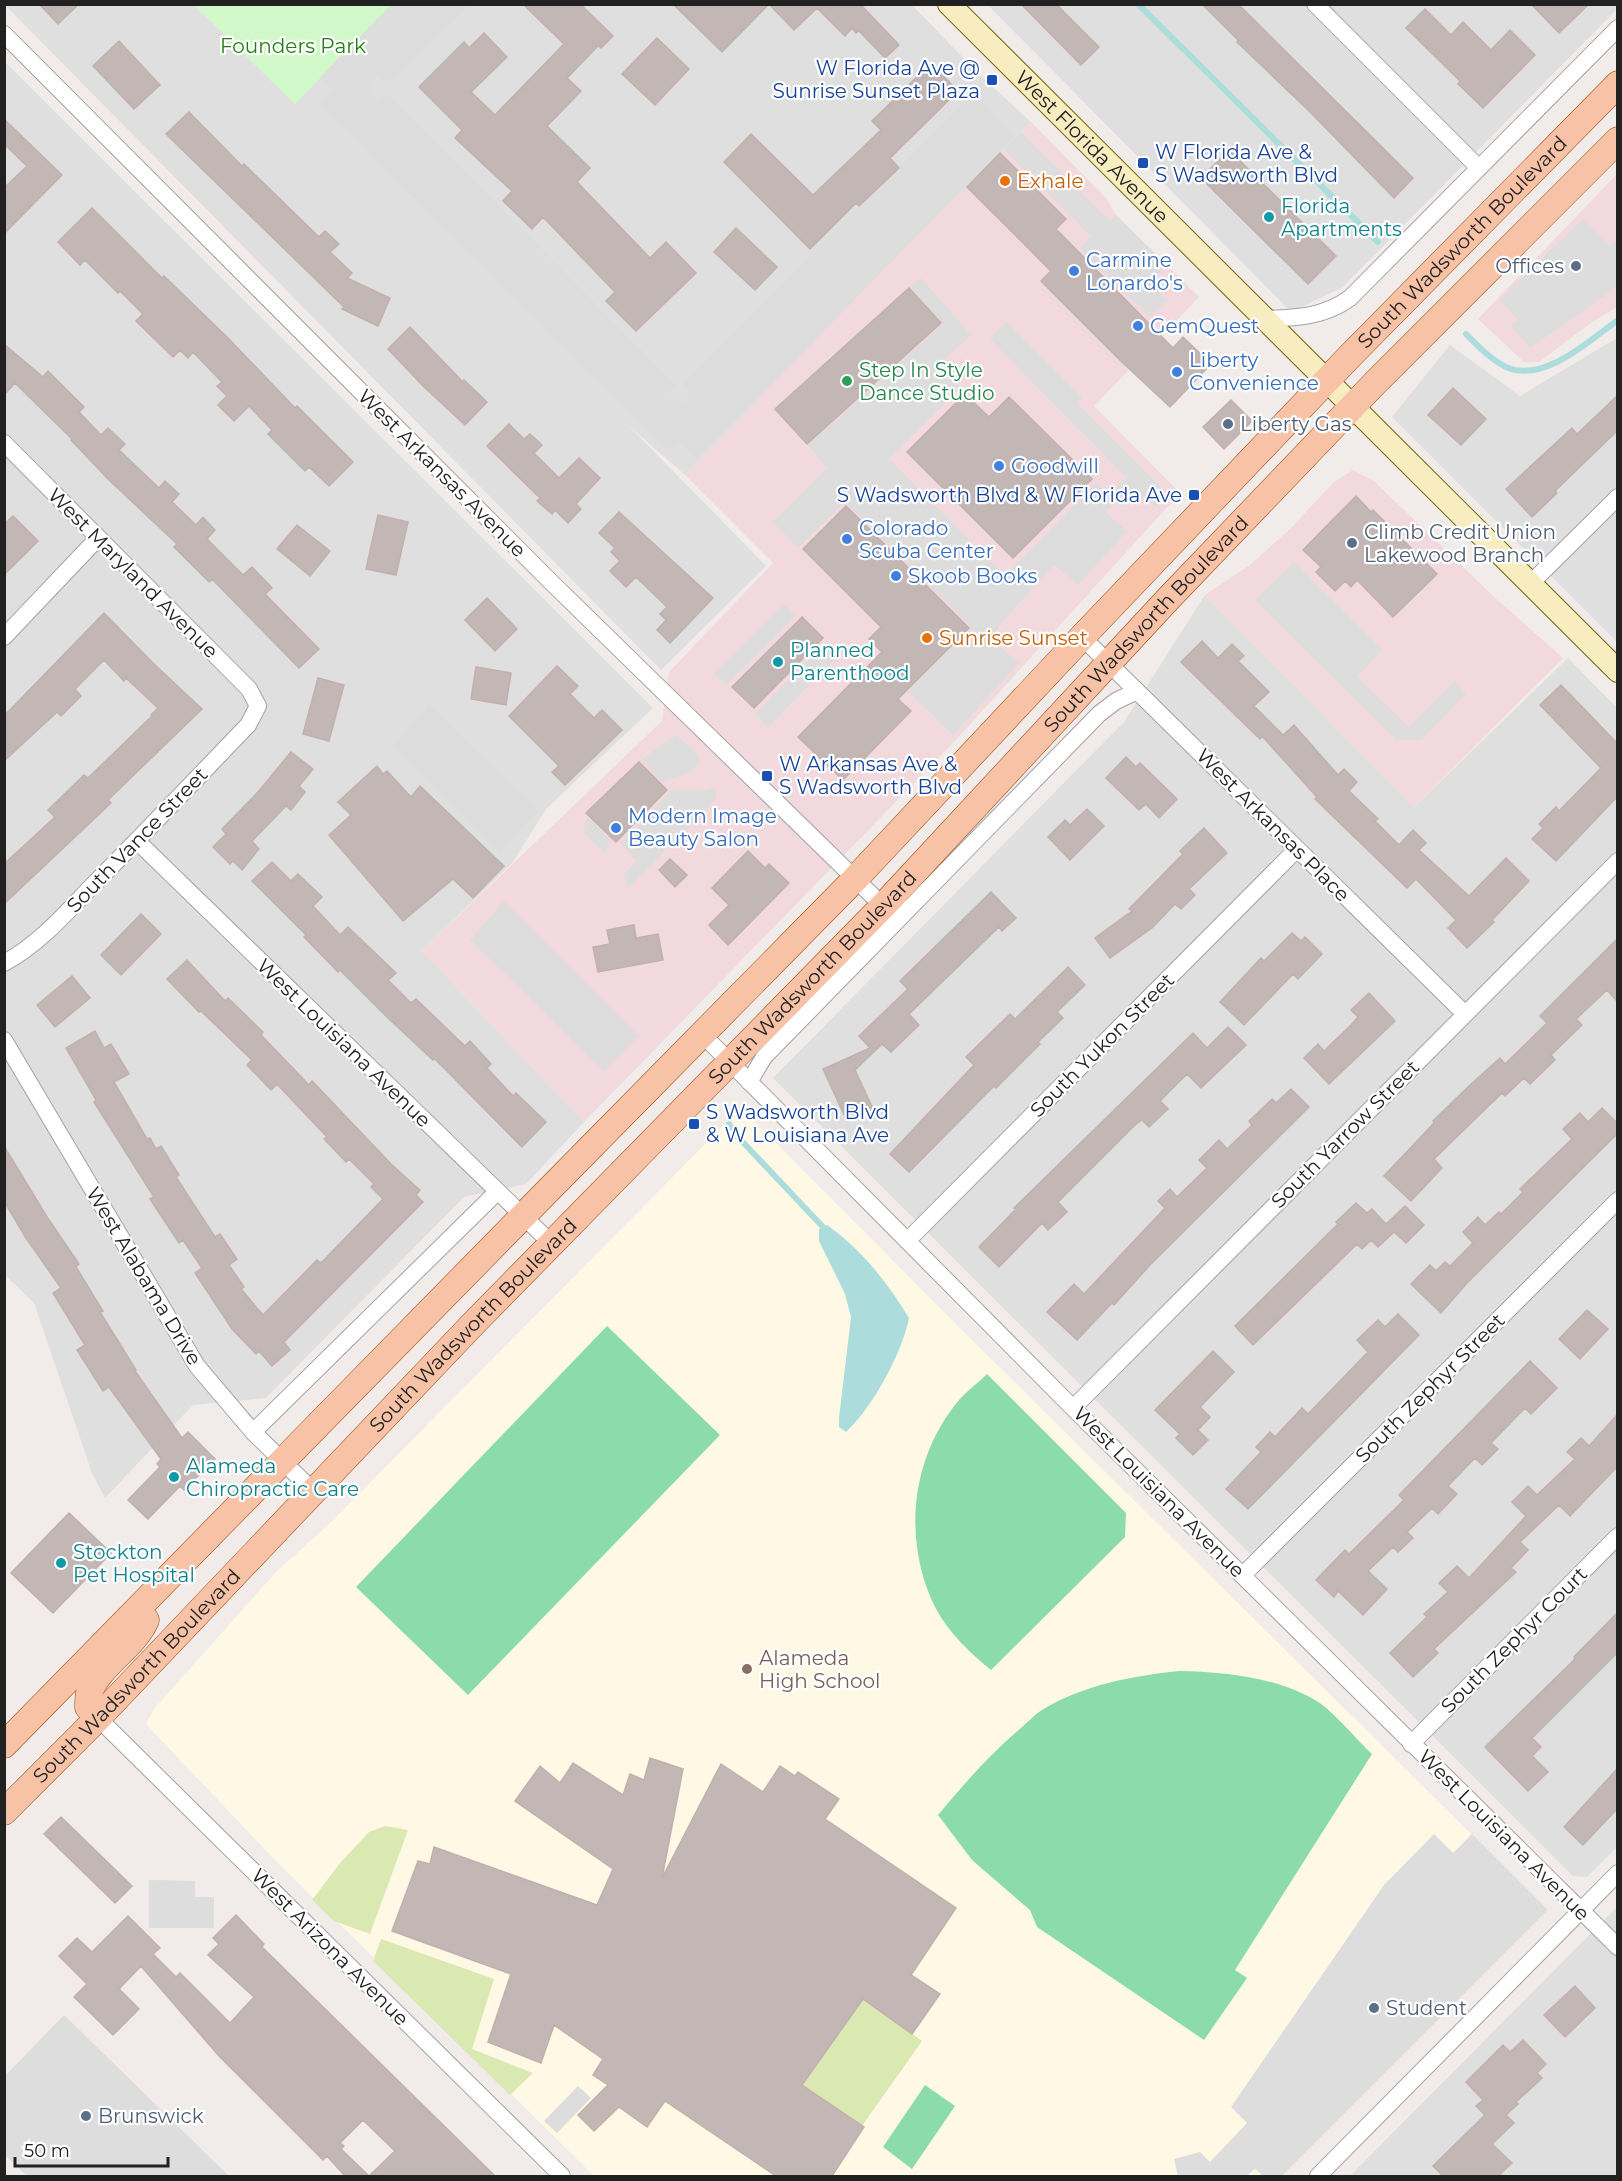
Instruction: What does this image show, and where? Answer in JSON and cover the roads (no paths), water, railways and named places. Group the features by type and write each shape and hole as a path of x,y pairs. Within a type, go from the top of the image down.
{"main road":[{"name":"South Wadsworth Boulevard","path":"4,1745 855,879 1327,381 1617,84"},
{"name":"South Wadsworth Boulevard","path":"4,1812 98,1718 552,1244 883,906 1169,598 1352,408 1617,140"},
{"path":"98,1718 88,1707 88,1694 99,1676 144,1625 160,1587"}],"street":[{"name":"West Florida Avenue","path":"949,4 1617,671"},
{"path":"1315,4 1478,168"},
{"path":"1265,319 1312,316 1327,312 1361,288 1617,28"},
{"name":"West Arkansas Avenue","path":"4,34 543,575 883,906"},
{"name":"West Maryland Avenue","path":"4,443 249,688 258,706"},
{"path":"1530,584 1617,497"},
{"path":"4,637 98,538"},
{"name":"West Arkansas Place","path":"1082,637 1465,1014"},
{"name":"South Wadsworth Boulevard","path":"749,1082 764,1057 1099,714 1116,700 1137,691"},
{"name":"South Vance Street","path":"4,963 50,928 137,841 248,725 258,706"},
{"name":"West Louisiana Avenue","path":"137,841 552,1244"},
{"name":"South Yukon Street","path":"907,1241 1298,849"},
{"name":"South Yarrow Street","path":"1073,1408 1617,861"},
{"name":"West Louisiana Avenue","path":"703,1035 1073,1408 1617,1947"},
{"name":"West Alabama Drive","path":"4,1040 182,1343 215,1388 253,1432 313,1491"},
{"path":"253,1432 497,1192"},
{"name":"South Zephyr Street","path":"1244,1575 1617,1200"},
{"name":"South Zephyr Court","path":"1411,1744 1617,1536"},
{"name":"West Arizona Avenue","path":"98,1718 562,2176"},
{"path":"1318,2176 1617,1873"}],"water":[{"path":"827,1225 851,1244 873,1267 909,1318 900,1347 885,1379 866,1409 846,1432 839,1427 839,1418 851,1317 845,1294 819,1241 819,1229"}],"waterway":[{"path":"1138,4 1378,242"},
{"path":"1466,334 1500,364 1520,371 1535,370 1550,365 1580,349 1618,320"},
{"path":"729,1124 738,1137 823,1227"}],"place":[{"name":"W Florida Ave @ Sunrise Sunset Plaza","path":"992,80"},
{"name":"W Florida Ave & S Wadsworth Blvd","path":"1143,163"},
{"name":"Exhale","path":"1005,181"},
{"name":"Florida Apartments","path":"1269,217"},
{"name":"Offices","path":"1576,266"},
{"name":"Carmine Lonardo's","path":"1074,271"},
{"name":"GemQuest","path":"1138,326"},
{"name":"Liberty Convenience","path":"1177,372"},
{"name":"Step In Style Dance Studio","path":"847,381"},
{"name":"Liberty Gas","path":"1228,424"},
{"name":"Goodwill","path":"999,466"},
{"name":"S Wadsworth Blvd & W Florida Ave","path":"1194,495"},
{"name":"Colorado Scuba Center","path":"847,539"},
{"name":"Climb Credit Union Lakewood Branch","path":"1352,543"},
{"name":"Skoob Books","path":"896,576"},
{"name":"Sunrise Sunset","path":"927,638"},
{"name":"Planned Parenthood","path":"778,662"},
{"name":"W Arkansas Ave & S Wadsworth Blvd","path":"767,776"},
{"name":"Modern Image Beauty Salon","path":"616,828"},
{"name":"S Wadsworth Blvd & W Louisiana Ave","path":"694,1124"},
{"name":"Alameda Chiropractic Care","path":"174,1477"},
{"name":"Stockton Pet Hospital","path":"61,1563"},
{"name":"Alameda High School","path":"747,1669"},
{"name":"Student","path":"1374,2008"},
{"name":"Brunswick","path":"86,2116"}],"park label":[{"name":"Founders Park","path":"293,46"}]}
